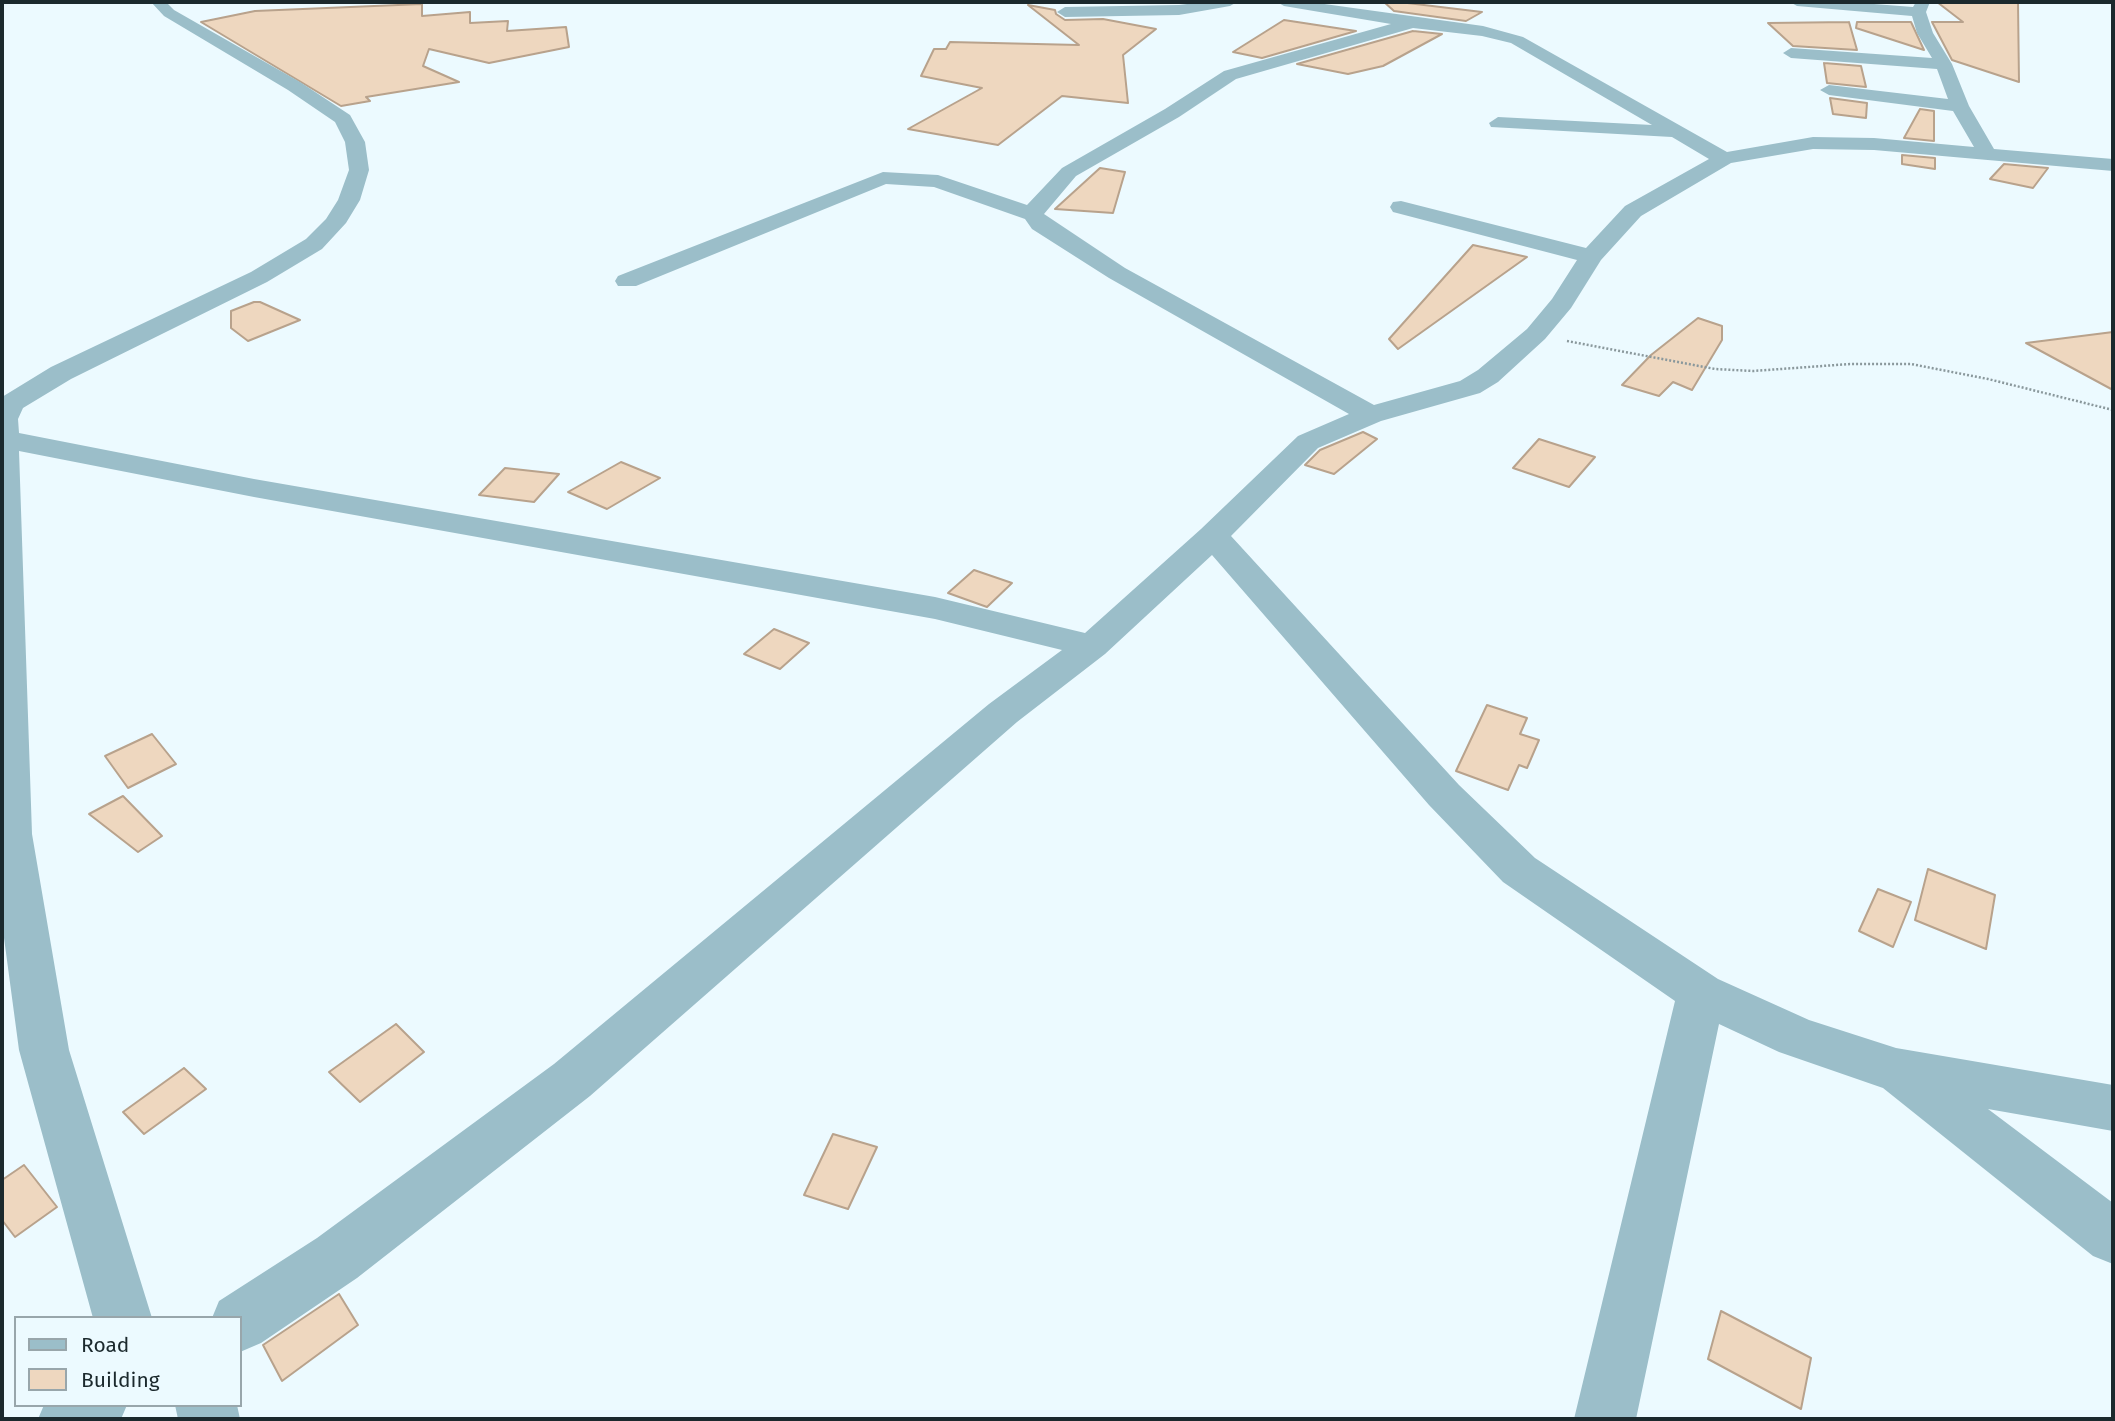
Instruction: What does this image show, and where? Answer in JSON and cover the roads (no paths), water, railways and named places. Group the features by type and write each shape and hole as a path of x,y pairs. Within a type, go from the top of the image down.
{"street":[{"path":"122,1316 44,1050 11,834 4,419 11,403 61,373 259,277 314,244 335,223 349,200 359,170 355,142 343,119 169,13 159,2"},
{"path":"1065,12 1179,10 1230,2"},
{"path":"1284,2 1412,23 1483,31 1517,40 1724,159"},
{"path":"1797,2 1920,7 1925,33 1944,64 1960,106 1987,153"},
{"path":"1033,214 1044,197 1069,172 1172,113 1230,75 1412,23"},
{"path":"1791,53 1944,64"},
{"path":"1829,90 1960,106"},
{"path":"1497,123 1675,132"},
{"path":"242,1321 337,1258 572,1080 1003,713 1092,646 1213,536 1308,442 1371,415 1470,387 1489,376 1536,334 1562,303 1591,256 1633,211 1702,169 1724,159 1755,151 1836,142 2113,165"},
{"path":"627,281 883,178 938,181 1033,214 1040,224 1117,273 1371,415"},
{"path":"1401,207 1537,245 1591,256"},
{"path":"4,439 254,488 935,608 1092,646"},
{"path":"1213,536 1444,795 1519,870 1701,993 1796,1037 1896,1070 2113,1108"},
{"path":"1605,1419 1701,993"},
{"path":"1896,1070 2113,1237"},
{"path":"69,1419 92,1407"}]}
